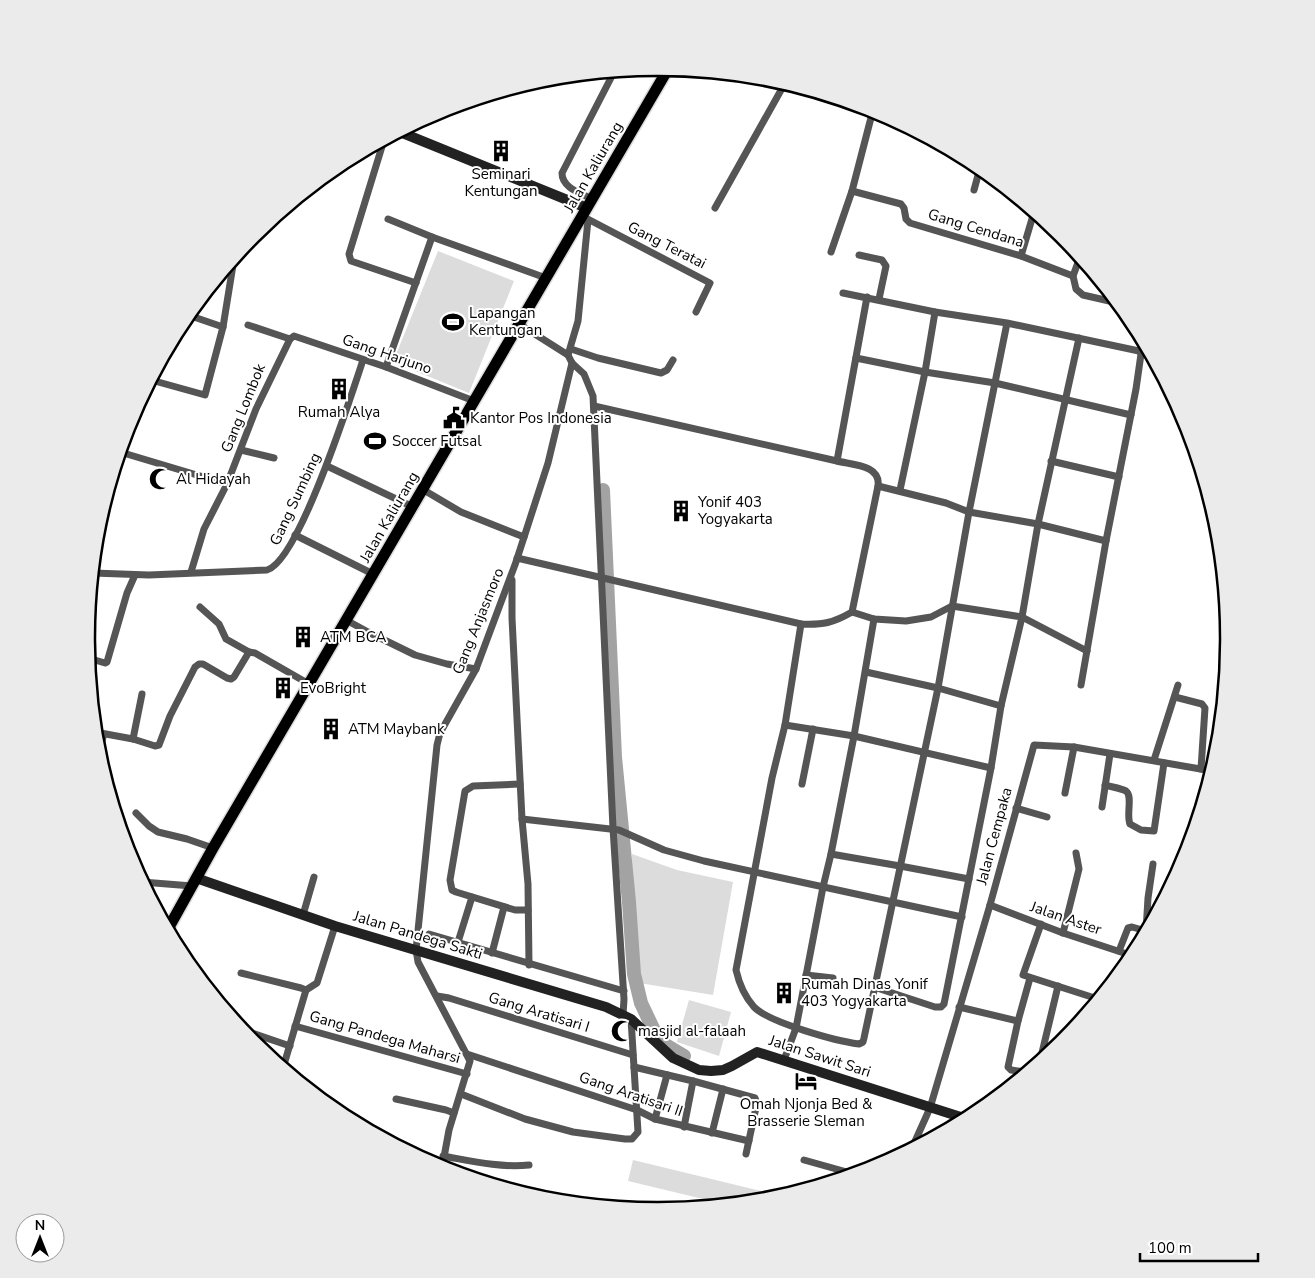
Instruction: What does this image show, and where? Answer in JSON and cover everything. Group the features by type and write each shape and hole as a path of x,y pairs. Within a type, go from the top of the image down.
{"main road":[{"name":"Jalan Kaliurang","path":"172,923 422,489 587,211 663,76"},
{"path":"407,135 587,211"},
{"name":"Jalan Pandega Sakti","path":"194,882 606,1007 627,1017"},
{"name":"Jalan Sawit Sari","path":"627,1017 673,1058 699,1070 711,1072 723,1070 757,1052 956,1116"}],"street":[{"path":"461,1094 525,1118 573,1132 632,1139 638,1132 633,1056 624,992 601,578 594,406 589,385 584,374 572,363 570,352 578,321 587,211 562,178 562,173 611,78"},
{"path":"715,208 781,90"},
{"path":"831,252 852,191 872,119"},
{"path":"381,149 348,254 349,258 351,261 416,283"},
{"path":"974,190 978,177"},
{"name":"Gang Cendana","path":"852,191 902,204 906,220 910,223 1022,256 1074,276"},
{"name":"Gang Teratai","path":"587,211 710,283 696,312"},
{"path":"388,219 546,278"},
{"path":"1022,256 1032,219"},
{"path":"386,367 432,236"},
{"path":"859,255 885,262 879,299"},
{"path":"1078,265 1074,276 1076,289 1079,292 1107,301"},
{"path":"157,382 205,395 223,327 231,272"},
{"path":"844,293 1134,349 1141,354 1081,685"},
{"path":"837,461 867,297"},
{"path":"900,490 925,372 935,312"},
{"path":"196,318 223,327"},
{"path":"801,624 785,725 772,778 736,970 746,996 755,1008 765,1016 796,1028 859,1044 864,1038 938,688 968,512 1007,323"},
{"path":"519,324 570,352 661,373 667,370 673,360"},
{"name":"Gang Harjuno","path":"248,325 290,338 294,336 386,367 474,401"},
{"name":"Gang Lombok","path":"191,572 204,529 227,484 256,409 290,338"},
{"path":"874,987 935,1007 943,1006 991,768 1001,706 1022,617 1038,524 1078,338"},
{"path":"856,358 925,372 995,383 1131,415"},
{"name":"Gang Sumbing","path":"191,572 272,568 282,557 295,535 327,466 363,360"},
{"name":"Gang Anjasmoro","path":"416,950 438,740 440,733 476,669 517,558 548,463 572,363"},
{"path":"594,406 871,469 879,478 878,486 852,612"},
{"path":"241,450 274,458"},
{"path":"127,454 227,484"},
{"path":"1051,461 1119,476"},
{"path":"327,466 413,507"},
{"path":"878,486 900,490 968,512 1038,524 1106,541"},
{"path":"422,489 461,512 524,537"},
{"path":"295,535 373,574"},
{"path":"517,558 801,624 818,625 831,623 852,612 874,619 906,620 931,617 952,606 1022,617 1087,651"},
{"path":"513,569 512,618 522,819 527,860 529,965"},
{"path":"99,573 135,575 191,572"},
{"path":"96,660 108,662 127,593 135,575"},
{"path":"200,607 218,624 226,639 249,652 255,653 309,684"},
{"path":"784,1060 796,1028 854,736 874,619"},
{"path":"346,620 415,655 447,664 476,669"},
{"path":"104,734 133,739 155,746 159,745 170,716 195,666 203,664 231,679 249,652"},
{"path":"866,672 938,688 1001,706"},
{"path":"1154,760 1178,685"},
{"path":"133,739 142,694"},
{"path":"1175,697 1202,704 1205,708 1201,769"},
{"path":"785,725 854,736 991,768"},
{"path":"802,784 813,729"},
{"name":"Jalan Cempaka","path":"916,1138 930,1108 958,1007 990,905 1034,745 1074,747 1204,770"},
{"path":"1065,793 1074,747"},
{"path":"1102,806 1110,754"},
{"path":"1105,785 1126,791 1128,794 1130,800 1127,817 1130,824 1141,830 1154,832 1164,762"},
{"path":"520,784 473,786 464,791 450,880 452,890 504,907 528,910"},
{"path":"1016,808 1047,817"},
{"path":"136,813 158,832 213,848"},
{"path":"522,819 616,829 664,850 704,861 962,917"},
{"path":"831,854 968,879"},
{"path":"1063,933 1079,870 1076,854"},
{"path":"1147,916 1153,864"},
{"path":"303,915 314,877"},
{"path":"150,882 194,882"},
{"path":"458,942 472,896"},
{"name":"Jalan Aster","path":"990,905 1063,933 1124,953"},
{"path":"492,953 504,907"},
{"path":"1040,924 1023,975 1092,997"},
{"path":"286,1062 306,990 317,983 335,926"},
{"path":"1119,951 1126,929 1129,927 1139,929"},
{"path":"429,934 624,992"},
{"path":"416,950 418,962 470,1061 443,1159"},
{"path":"241,973 306,990"},
{"path":"806,975 833,978"},
{"path":"1018,1071 1011,1070 1008,1066 1030,978"},
{"path":"1043,1049 1058,986"},
{"name":"Gang Aratisari I","path":"437,996 449,998 633,1056"},
{"path":"958,1007 1018,1021"},
{"name":"Gang Pandega Maharsi","path":"296,1026 467,1074"},
{"path":"258,1035 290,1046"},
{"name":"Gang Aratisari II","path":"467,1054 637,1110 655,1119 749,1141"},
{"path":"634,1067 749,1095 756,1100 757,1103 746,1154"},
{"path":"655,1119 667,1075"},
{"path":"684,1127 693,1080"},
{"path":"712,1133 724,1089"},
{"path":"396,1099 454,1113"},
{"path":"804,1160 842,1171"},
{"path":"452,1163 529,1166"}],"shaded area":[{"name":"Lapangan Kentungan","path":"438,251 514,281 469,393 393,362"},
{"path":"632,854 677,870 733,882 713,995 633,982"},
{"path":"689,1000 731,1012 719,1056 677,1042"},
{"path":"633,1160 763,1192 706,1200 628,1181"}],"waterway":[{"path":"603,490 615,757 634,974 641,1003 659,1041 684,1056"}],"place":[{"name":"Seminari Kentungan","path":"501,151"},
{"name":"Lapangan Kentungan","path":"453,322"},
{"name":"Rumah Alya","path":"339,389"},
{"name":"Kantor Pos Indonesia","path":"454,418"},
{"name":"Soccer Futsal","path":"375,441"},
{"name":"Al Hidayah","path":"160,479"},
{"name":"Yonif 403 Yogyakarta","path":"681,511"},
{"name":"ATM BCA","path":"303,637"},
{"name":"EvoBright","path":"283,688"},
{"name":"ATM Maybank","path":"331,729"},
{"name":"Rumah Dinas Yonif 403 Yogyakarta","path":"784,993"},
{"name":"masjid al-falaah","path":"622,1031"},
{"name":"Omah Njonja Bed & Brasserie Sleman","path":"806,1081"}]}
